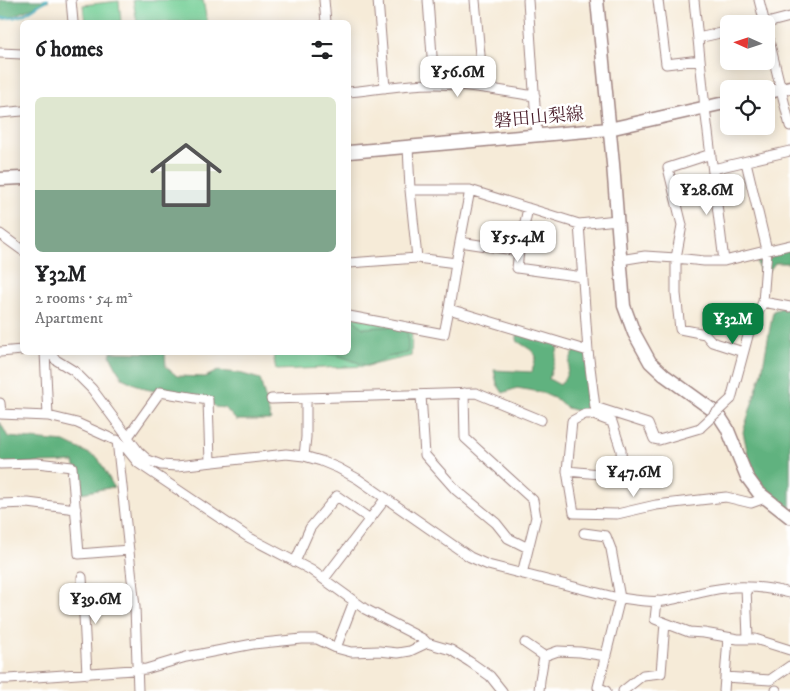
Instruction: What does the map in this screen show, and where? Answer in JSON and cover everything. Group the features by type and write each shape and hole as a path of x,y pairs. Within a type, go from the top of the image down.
{"street":[{"path":"71,0 73,20"},
{"path":"324,0 326,20"},
{"path":"378,0 385,88"},
{"path":"428,0 434,84"},
{"path":"475,0 483,88"},
{"path":"528,0 537,136"},
{"path":"597,0 618,220 624,306 634,333 650,362 664,375 718,414 727,428 748,477 758,492 790,517"},
{"path":"658,0 666,64 700,60"},
{"path":"694,0 724,261"},
{"path":"759,0 762,15"},
{"path":"775,21 790,17"},
{"path":"698,38 720,33"},
{"path":"0,53 20,54"},
{"path":"775,55 786,88 790,126"},
{"path":"351,92 434,84 483,88 535,96"},
{"name":"磐田山梨線","path":"351,152 609,129 720,104"},
{"path":"0,113 20,111"},
{"path":"408,146 410,190 417,258"},
{"path":"714,169 790,150"},
{"path":"711,154 668,168 682,225 676,258 676,294 680,329 705,334 712,342 744,352"},
{"path":"580,224 588,351 595,407 648,424 654,439 659,440 700,428 730,399 749,332 763,302 767,250 746,162"},
{"path":"0,179 20,178"},
{"path":"410,190 470,190 580,224 618,220"},
{"path":"351,316 444,334 470,190"},
{"path":"528,208 519,251 518,268 583,277"},
{"path":"0,234 20,249"},
{"path":"460,242 519,251"},
{"path":"620,260 645,256 724,261 790,245"},
{"path":"351,263 417,258 456,263"},
{"path":"763,302 790,307"},
{"path":"450,308 588,351"},
{"path":"0,352 20,350"},
{"path":"45,355 48,416"},
{"path":"52,355 56,360 74,371 92,389 138,451 148,460 177,466 286,454 304,456 338,468 358,479 470,557 488,565 620,598 663,601 724,588 746,587 766,588 790,593"},
{"path":"128,437 160,392 208,400 210,462"},
{"path":"464,393 465,438 532,500 536,517 522,574"},
{"path":"271,399 476,393 541,420"},
{"path":"421,394 425,455 456,490 496,523 508,538 528,548"},
{"path":"304,456 306,398"},
{"path":"0,403 0,414 48,416 77,423 117,441 125,447 138,464 248,537 311,570 365,609 428,643 450,650 470,662 490,676 502,691"},
{"path":"568,470 622,476 621,450 612,422 591,414 585,414 572,421 568,470 574,513 616,514 656,506 726,497 751,503 765,498"},
{"path":"118,423 117,441 135,607 138,691"},
{"path":"0,464 37,463 72,467 79,554 129,550"},
{"path":"295,562 310,528 337,496 370,519"},
{"path":"324,580 386,498"},
{"path":"0,504 28,503 76,509"},
{"path":"584,533 606,536 612,549 620,598 598,687 606,691"},
{"path":"82,577 87,674"},
{"path":"746,587 748,638"},
{"path":"336,648 354,601"},
{"path":"657,601 655,619 664,623 689,632 704,632 728,638 755,639 790,650"},
{"path":"623,691 643,675 660,673 664,623"},
{"path":"0,679 146,669 186,657 253,644 302,638 317,639 336,648 351,652 379,651 398,653 410,651 428,643"},
{"path":"724,691 728,638"},
{"path":"525,643 544,656"},
{"path":"544,656 558,652 580,652 606,656"},
{"path":"539,691 544,656"},
{"path":"725,677 770,680 790,666"}],"green space":[{"path":"0,0 49,0 7,19 0,19"},
{"path":"133,0 203,0 207,20 137,20"},
{"path":"119,1 121,20 85,20 83,5"},
{"path":"780,250 790,251 790,263 775,263 769,271 760,271 756,260 762,254"},
{"path":"787,306 790,307 790,519 765,498 748,455 743,432 762,372 773,311"},
{"path":"351,316 412,328 411,356 367,366 276,370 273,355 351,355"},
{"path":"351,317 363,328 400,326 408,334 408,353 389,357 367,366 334,355 351,355"},
{"path":"522,333 559,345 549,379 560,385 566,376 570,360 575,351 588,351 592,415 567,408 558,400 540,392 517,388 503,393 497,384 494,370 532,372 536,356 531,350 517,341 517,335"},
{"path":"110,355 165,355 166,367 177,376 205,377 218,371 239,373 260,379 271,420 236,420 225,408 215,407 208,400 145,389 122,378"},
{"path":"0,422 8,437 65,442 98,458 114,487 81,493 74,462 0,464"}],"waterway":[{"path":"0,18 20,16 47,0"}]}
